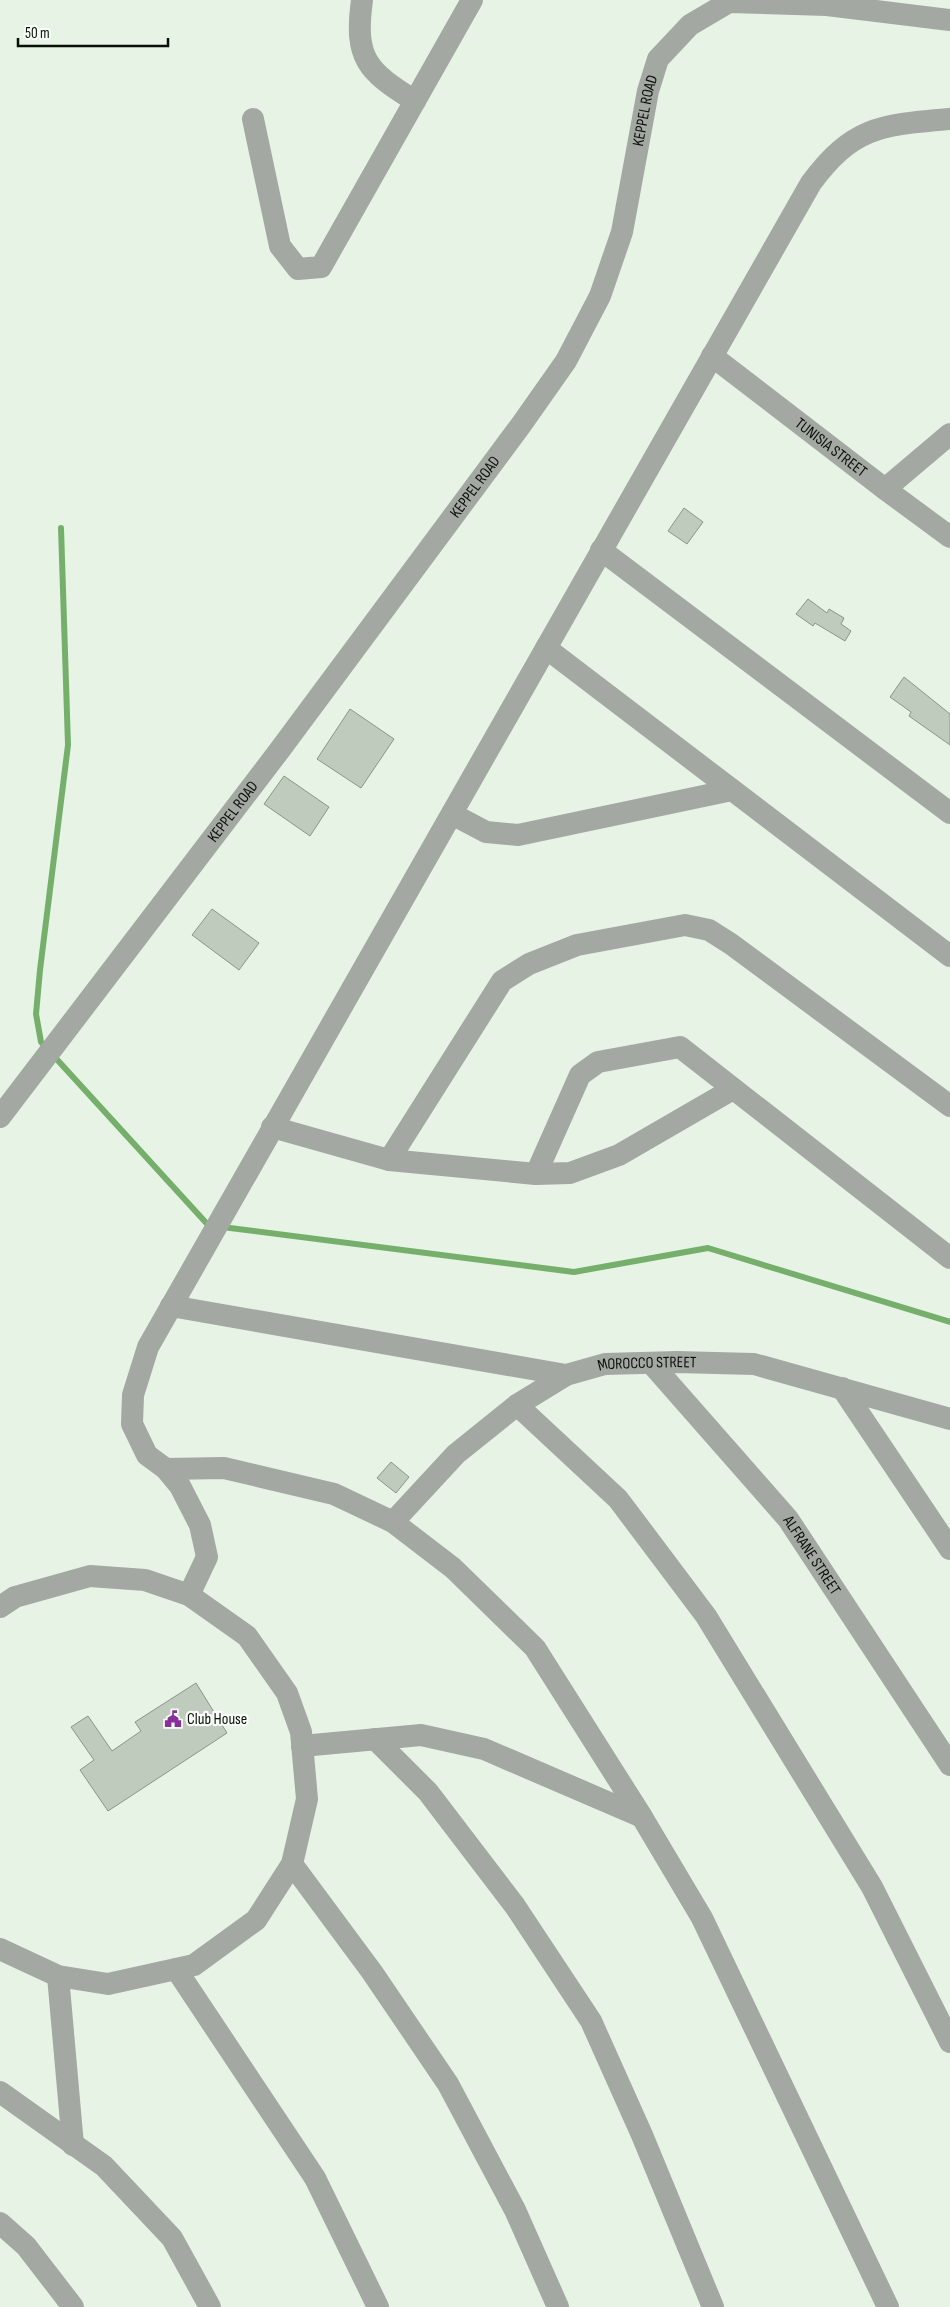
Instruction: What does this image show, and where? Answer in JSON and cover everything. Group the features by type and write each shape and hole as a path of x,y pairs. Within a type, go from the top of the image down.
{"street":[{"path":"362,0 359,24 366,61 383,81 415,101"},
{"path":"253,119 280,246 298,269 321,267 472,0"},
{"name":"KEPPEL ROAD","path":"0,1117 285,743 566,361 600,296 622,232 648,91 658,59 690,25 729,2 827,2 950,20"},
{"path":"189,1595 207,1557 200,1525 180,1486 166,1469 147,1455 132,1424 133,1395 148,1347 811,183 829,159 862,135 892,125 950,119"},
{"name":"TUNISIA STREET","path":"712,356 885,489 950,536"},
{"path":"885,489 950,434"},
{"path":"601,550 950,813"},
{"path":"546,648 950,956"},
{"path":"452,814 486,832 518,835 732,790"},
{"path":"389,1160 502,981 529,964 577,945 685,925 709,930 731,944 950,1106"},
{"path":"536,1174 580,1075 598,1062 680,1046 950,1258"},
{"path":"272,1127 389,1160 536,1174 570,1172 619,1155 733,1088"},
{"path":"171,1306 566,1375"},
{"name":"MOROCCO STREET","path":"393,1522 456,1454 517,1405 566,1375 605,1364 677,1362 754,1364 950,1419"},
{"name":"ALFRANE STREET","path":"651,1363 788,1519 950,1765"},
{"path":"842,1388 950,1549"},
{"path":"517,1405 618,1499 706,1616 872,1886 942,2006 950,2042"},
{"path":"166,1469 224,1468 334,1494 393,1522 453,1568 535,1648 642,1817 702,1918 888,2307"},
{"path":"0,1607 15,1597 90,1576 145,1580 189,1595 247,1636 287,1693 301,1732 308,1799 292,1864 256,1920 194,1965 108,1984 58,1976 0,1949"},
{"path":"302,1746 421,1735 484,1749 642,1817"},
{"path":"375,1739 428,1792 515,1906 591,2021 642,2136 713,2307"},
{"path":"292,1864 372,1972 448,2084 515,2210 558,2307"},
{"path":"176,1969 315,2178 378,2307"},
{"path":"58,1976 73,2145"},
{"path":"0,2092 104,2166 172,2238 210,2307"},
{"path":"0,2223 26,2246 73,2307"}],"building":[{"path":"684,508 703,522 687,544 668,531"},
{"path":"808,599 827,613 829,609 844,618 841,624 851,631 845,641 815,623 813,626 796,614"},
{"path":"904,677 950,714 950,745 909,716 911,712 890,697"},
{"path":"350,709 394,739 361,788 317,759"},
{"path":"284,776 329,807 310,836 264,804"},
{"path":"212,909 259,943 239,970 192,935"},
{"path":"391,1462 409,1477 396,1493 377,1478"},
{"path":"196,1683 227,1733 108,1811 80,1770 94,1760 71,1727 88,1716 112,1751 141,1731 135,1722"}],"waterway":[{"path":"61,528 68,745 40,970 36,1014 41,1042 209,1226 212,1226"},
{"path":"222,1227 574,1272 708,1248 950,1322"}],"place":[{"name":"Club House","path":"173,1719"}]}
